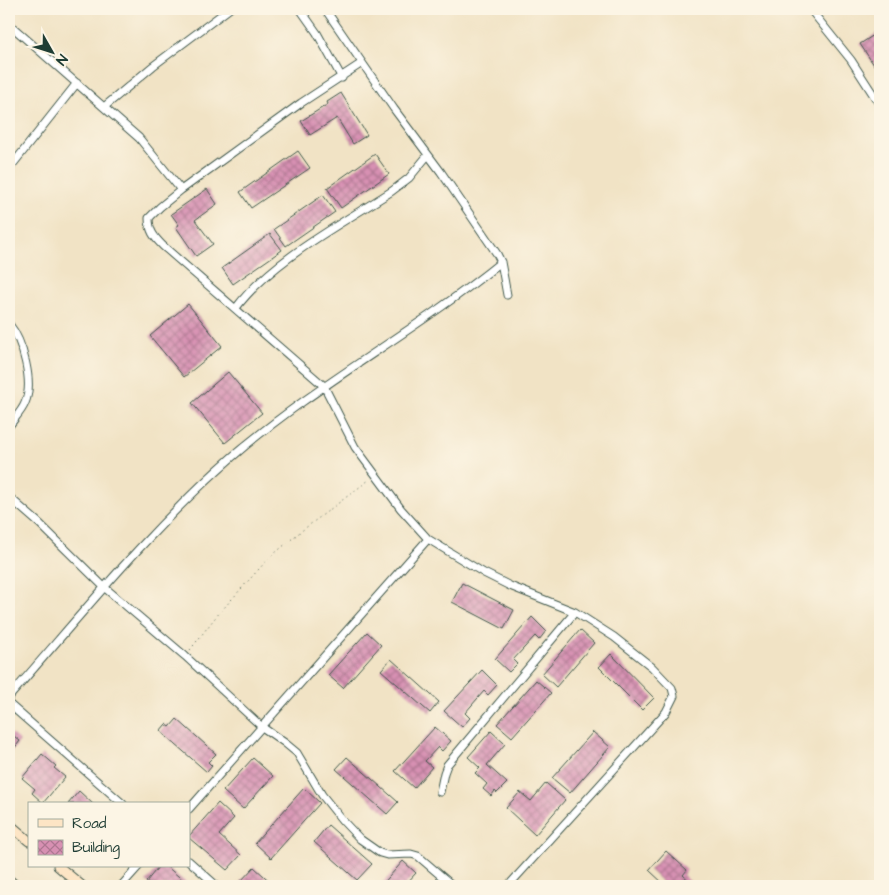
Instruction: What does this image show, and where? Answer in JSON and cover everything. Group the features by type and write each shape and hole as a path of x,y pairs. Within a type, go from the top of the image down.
{"main road":[{"path":"9,824 28,840"},
{"path":"60,868 82,886"},
{"path":"9,880 16,886"}],"street":[{"path":"104,107 229,9"},
{"path":"300,9 317,34 342,78"},
{"path":"325,9 501,262 507,295"},
{"path":"810,9 851,60 880,105"},
{"path":"9,24 139,138 181,190"},
{"path":"362,63 181,190 149,218 149,228 162,246 324,386 355,447 401,509 428,538 484,574 575,612 614,636 652,667 672,688 674,696 666,712 508,886"},
{"path":"9,169 77,83"},
{"path":"236,308 259,282 278,266 392,192 409,178 428,155"},
{"path":"9,697 169,515 226,463 324,386 410,328 501,262"},
{"path":"9,324 14,330 22,351 28,377 28,394 24,405 9,426"},
{"path":"9,497 40,524 104,587 185,656 262,727 285,742 297,753 322,795 360,839 380,853 418,856 453,886"},
{"path":"190,808 428,538"},
{"path":"440,792 447,765 575,612"},
{"path":"9,704 121,802"},
{"path":"190,862 217,886"},
{"path":"121,886 137,868"}],"path":[{"path":"185,656 214,619 268,559 300,532 376,475"}],"building":[{"path":"880,31 880,74 860,44"},
{"path":"341,93 367,135 353,144 337,118 310,135 301,121 328,104 327,102"},
{"path":"298,151 310,168 251,208 240,192"},
{"path":"375,154 389,174 341,208 327,188"},
{"path":"207,189 217,204 195,220 213,244 196,256 176,227 179,225 171,214"},
{"path":"323,195 335,212 286,246 274,229"},
{"path":"270,234 282,250 233,284 222,268"},
{"path":"188,304 222,346 184,377 150,336"},
{"path":"228,372 262,413 225,443 192,403"},
{"path":"462,583 514,610 504,629 452,602"},
{"path":"532,617 546,631 539,640 535,636 513,660 517,664 509,672 495,659"},
{"path":"580,630 594,643 556,687 542,674"},
{"path":"367,632 381,645 343,688 328,675"},
{"path":"611,654 654,698 642,710 599,667"},
{"path":"391,659 439,702 430,713 381,670"},
{"path":"482,670 497,685 488,695 484,691 465,713 470,718 462,727 444,711"},
{"path":"536,680 551,693 512,737 497,724"},
{"path":"177,719 216,754 208,762 212,766 207,772 160,731 166,724 170,727"},
{"path":"435,727 451,741 442,751 438,747 425,761 432,767 414,788 395,771"},
{"path":"491,731 505,744 487,765 507,783 491,796 483,789 487,784 475,773 480,768 468,757"},
{"path":"9,732 20,741 9,755"},
{"path":"593,732 610,747 570,793 552,778"},
{"path":"42,754 65,777 44,802 32,793 35,789 22,778"},
{"path":"347,757 398,802 387,814 336,769"},
{"path":"253,758 273,776 243,809 223,791"},
{"path":"546,783 565,800 535,835 506,808 520,792 531,801"},
{"path":"304,788 320,803 271,858 255,843"},
{"path":"79,791 91,802 70,802"},
{"path":"218,803 234,818 219,835 241,855 227,870 190,839 190,835"},
{"path":"328,825 372,864 357,880 314,842"},
{"path":"666,851 687,870 683,875 695,886 663,886 665,885 649,870"},
{"path":"403,861 416,873 404,886 381,886"},
{"path":"254,867 275,886 244,886 240,882"},
{"path":"157,868 168,868 190,886 152,886 146,882"}]}
